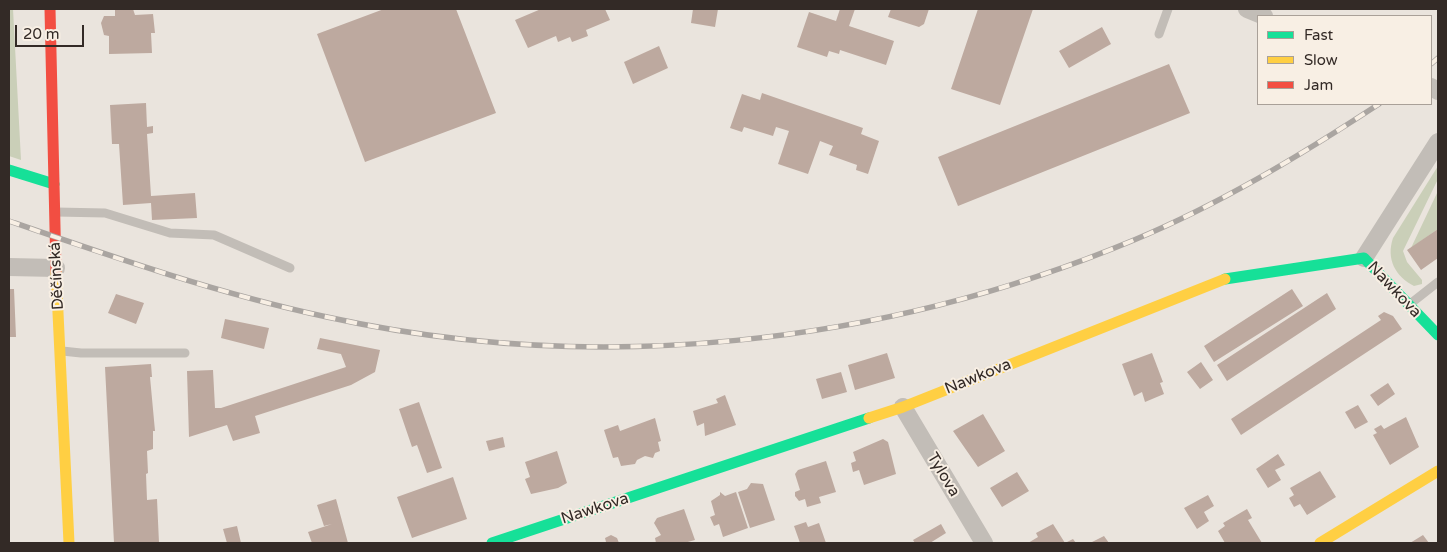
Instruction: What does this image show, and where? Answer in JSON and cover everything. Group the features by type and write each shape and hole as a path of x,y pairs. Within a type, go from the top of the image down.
{"street":[{"name":"Děčínská","path":"50,9 54,212 62,352 69,543"},
{"path":"1247,9 1262,15"},
{"path":"1364,258 1438,142"},
{"path":"9,170 54,184"},
{"name":"Nawkova","path":"492,543 903,407 1227,278 1364,258 1408,306 1438,335"},
{"path":"9,267 56,268"},
{"name":"Tylova","path":"903,407 984,543"},
{"path":"1320,543 1438,470"}],"lane":[{"path":"1159,34 1168,9"},
{"path":"54,212 105,213 170,233 214,235 290,268"},
{"path":"1408,306 1438,282"},
{"path":"62,352 186,353"}],"green space":[{"path":"9,9 13,9 21,160 9,156"},
{"path":"1438,166 1438,179 1403,251 1407,262 1422,280 1422,284 1414,286 1397,272 1392,260 1391,246 1393,238"},
{"path":"1438,191 1438,229 1411,248"}],"building":[{"path":"115,9 133,9 135,15 153,14 155,33 151,33 152,53 109,54 109,36 104,35 101,23 104,16 115,16"},
{"path":"384,9 456,9 496,113 365,162 317,34"},
{"path":"541,9 605,9 610,20 586,30 588,36 572,42 570,37 558,42 556,36 528,48 515,20"},
{"path":"693,9 718,9 715,27 691,23"},
{"path":"840,9 855,9 849,26 894,41 886,65 840,50 839,54 829,51 827,57 797,47 809,12 836,21"},
{"path":"891,9 929,9 924,24 919,27 888,17"},
{"path":"978,9 1033,9 1000,105 951,89"},
{"path":"1102,27 1111,44 1069,68 1059,51"},
{"path":"659,46 668,68 633,84 624,62"},
{"path":"1169,64 1190,113 958,206 938,157"},
{"path":"762,93 863,128 861,134 879,141 868,174 856,170 857,165 829,155 833,146 820,141 808,174 778,164 789,131 776,127 773,136 744,127 742,132 730,128 742,94 760,100"},
{"path":"146,103 147,127 153,126 153,133 147,134 151,196 195,193 197,218 152,220 151,203 123,205 119,144 112,144 110,105"},
{"path":"1438,229 1438,258 1421,270 1407,250"},
{"path":"9,289 14,289 16,337 9,337"},
{"path":"1292,289 1303,306 1214,362 1204,346"},
{"path":"1327,293 1336,309 1227,381 1217,365"},
{"path":"116,294 144,303 136,324 108,313"},
{"path":"1384,312 1393,316 1402,329 1241,435 1231,419 1381,320 1378,316"},
{"path":"225,319 269,328 264,349 221,338"},
{"path":"320,338 380,350 375,372 351,385 255,416 260,433 233,441 227,425 189,437 187,371 213,370 215,408 221,408 346,367 341,354 317,349"},
{"path":"887,353 895,378 855,390 848,365"},
{"path":"1152,353 1163,382 1160,383 1164,394 1145,402 1142,392 1134,396 1122,364"},
{"path":"1201,362 1213,380 1200,389 1187,372"},
{"path":"151,364 152,377 150,377 155,431 153,431 153,449 147,451 147,500 157,499 159,543 114,543 105,367"},
{"path":"841,372 847,392 822,399 816,379"},
{"path":"1388,383 1395,394 1378,406 1370,395"},
{"path":"725,395 736,425 705,436 704,423 697,426 693,411 718,403 716,399"},
{"path":"419,402 442,468 427,473 417,445 412,447 399,409"},
{"path":"1358,405 1368,422 1355,429 1345,412"},
{"path":"983,414 1005,451 978,467 953,431"},
{"path":"1406,417 1419,447 1390,465 1373,435 1377,433 1374,429 1381,425 1384,429"},
{"path":"655,418 661,441 658,442 660,451 655,453 653,458 645,456 637,460 635,464 621,466 618,457 613,458 604,430 618,425 620,431"},
{"path":"503,437 505,447 489,451 486,441"},
{"path":"883,439 888,442 896,474 864,485 859,470 853,472 851,463 856,461 853,452"},
{"path":"557,451 567,483 558,488 531,494 525,479 530,477 525,462"},
{"path":"1278,454 1285,465 1275,470 1281,480 1268,488 1256,469"},
{"path":"826,461 836,492 819,497 821,503 807,507 805,499 799,501 795,496 795,492 800,490 795,474 798,470"},
{"path":"1320,471 1336,497 1307,515 1300,504 1294,507 1289,498 1294,495 1290,488"},
{"path":"1017,472 1029,491 1002,507 990,488"},
{"path":"453,477 467,519 412,538 397,497"},
{"path":"751,483 763,484 775,520 750,528 738,492 747,489"},
{"path":"720,492 725,496 736,492 748,528 723,537 719,524 714,526 710,517 715,515 711,501 720,495"},
{"path":"1208,495 1214,506 1204,512 1209,521 1197,529 1184,508"},
{"path":"336,499 348,543 312,543 308,532 332,524 324,526 317,505"},
{"path":"684,509 695,540 684,543 656,543 655,538 661,535 654,523 657,518"},
{"path":"1247,509 1252,518 1248,520 1262,543 1225,543 1218,531 1225,526 1223,523"},
{"path":"806,522 808,527 819,523 826,543 800,543 794,526"},
{"path":"941,524 946,533 930,543 915,543 913,540"},
{"path":"1053,524 1065,543 1028,543 1038,537 1036,533"},
{"path":"237,526 241,543 227,543 223,529"},
{"path":"611,535 617,538 619,543 602,543 606,542 605,538"},
{"path":"1423,535 1429,543 1410,543"},
{"path":"1104,536 1109,543 1090,543"},
{"path":"1073,539 1076,543 1065,543"}],"railway":[{"path":"1432,63 1438,58"},
{"path":"9,221 127,261 246,297 327,317 428,335 531,345 633,347 736,340 838,327 939,305 1038,276 1134,240 1198,211 1260,178 1377,105"}],"traffic: fast":[{"path":"9,170 54,184"},
{"path":"1225,279 1364,258 1438,335"},
{"path":"492,543 869,418"}],"traffic: slow":[{"path":"56,271 69,543"},
{"path":"869,418 903,407 1225,279"},
{"path":"1320,543 1438,471"}],"traffic: jam":[{"path":"50,9 56,271"}]}
